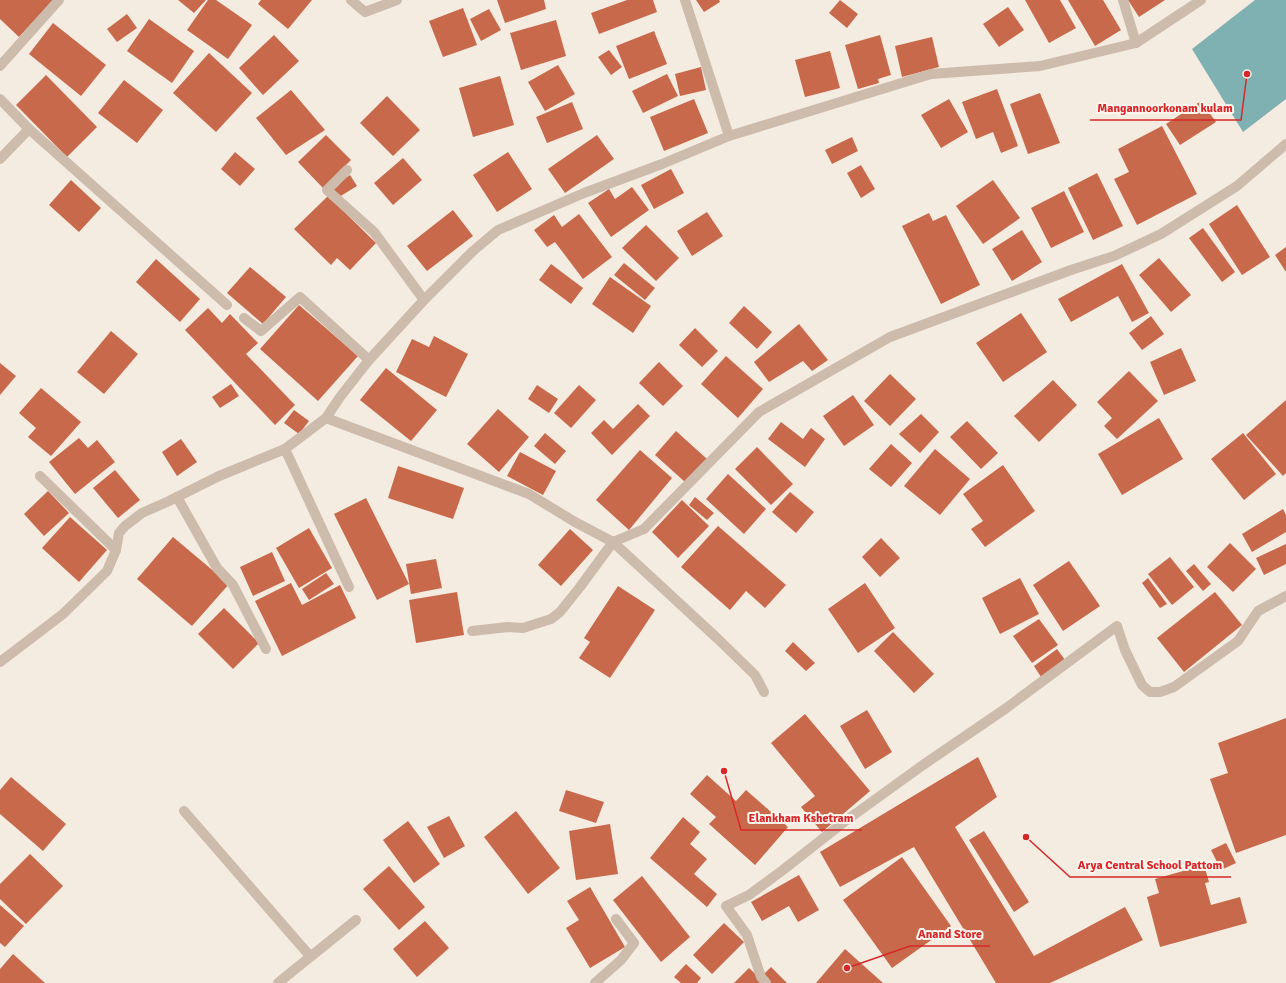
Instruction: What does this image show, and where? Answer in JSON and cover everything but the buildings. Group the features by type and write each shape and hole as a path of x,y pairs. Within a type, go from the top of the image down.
{"street":[{"path":"0,66 59,0"},
{"path":"351,0 365,12 397,0"},
{"path":"685,0 729,136"},
{"path":"1123,0 1136,43"},
{"path":"0,662 63,614 107,571 116,550 119,533 125,526 142,513 219,476 285,449 326,418 340,397 369,360 424,300 473,251 498,230 584,193 662,164 729,136 931,74 1040,66 1136,43 1195,2"},
{"path":"0,99 29,129 227,305"},
{"path":"0,159 29,129"},
{"path":"472,631 523,628 551,619 560,612 613,542 644,529 759,412 890,337 1071,270 1114,256 1161,234 1237,186 1286,144"},
{"path":"347,170 326,190 374,232 424,300"},
{"path":"244,318 261,331 300,296 369,360"},
{"path":"326,418 529,494 575,522 613,542 755,674 764,692"},
{"path":"285,449 349,587"},
{"path":"40,476 116,550"},
{"path":"177,497 217,568 233,585 266,650"},
{"path":"766,983 761,977 747,935 726,906 749,895 844,822 923,765 1005,710 1117,626 1125,650 1142,685 1150,692 1160,692 1174,687 1238,641 1258,611 1286,596"},
{"path":"184,810 310,956"},
{"path":"278,983 356,920"},
{"path":"595,983 621,960 634,943 616,920"}],"water":[{"path":"1255,0 1286,0 1286,99 1243,132 1192,49"}],"place":[{"name":"Mangannoorkonam kulam","path":"1247,74"},
{"name":"Elankham Kshetram","path":"724,771"},
{"name":"Arya Central School Pattom","path":"1026,837"},
{"name":"Anand Store","path":"847,968"}]}
